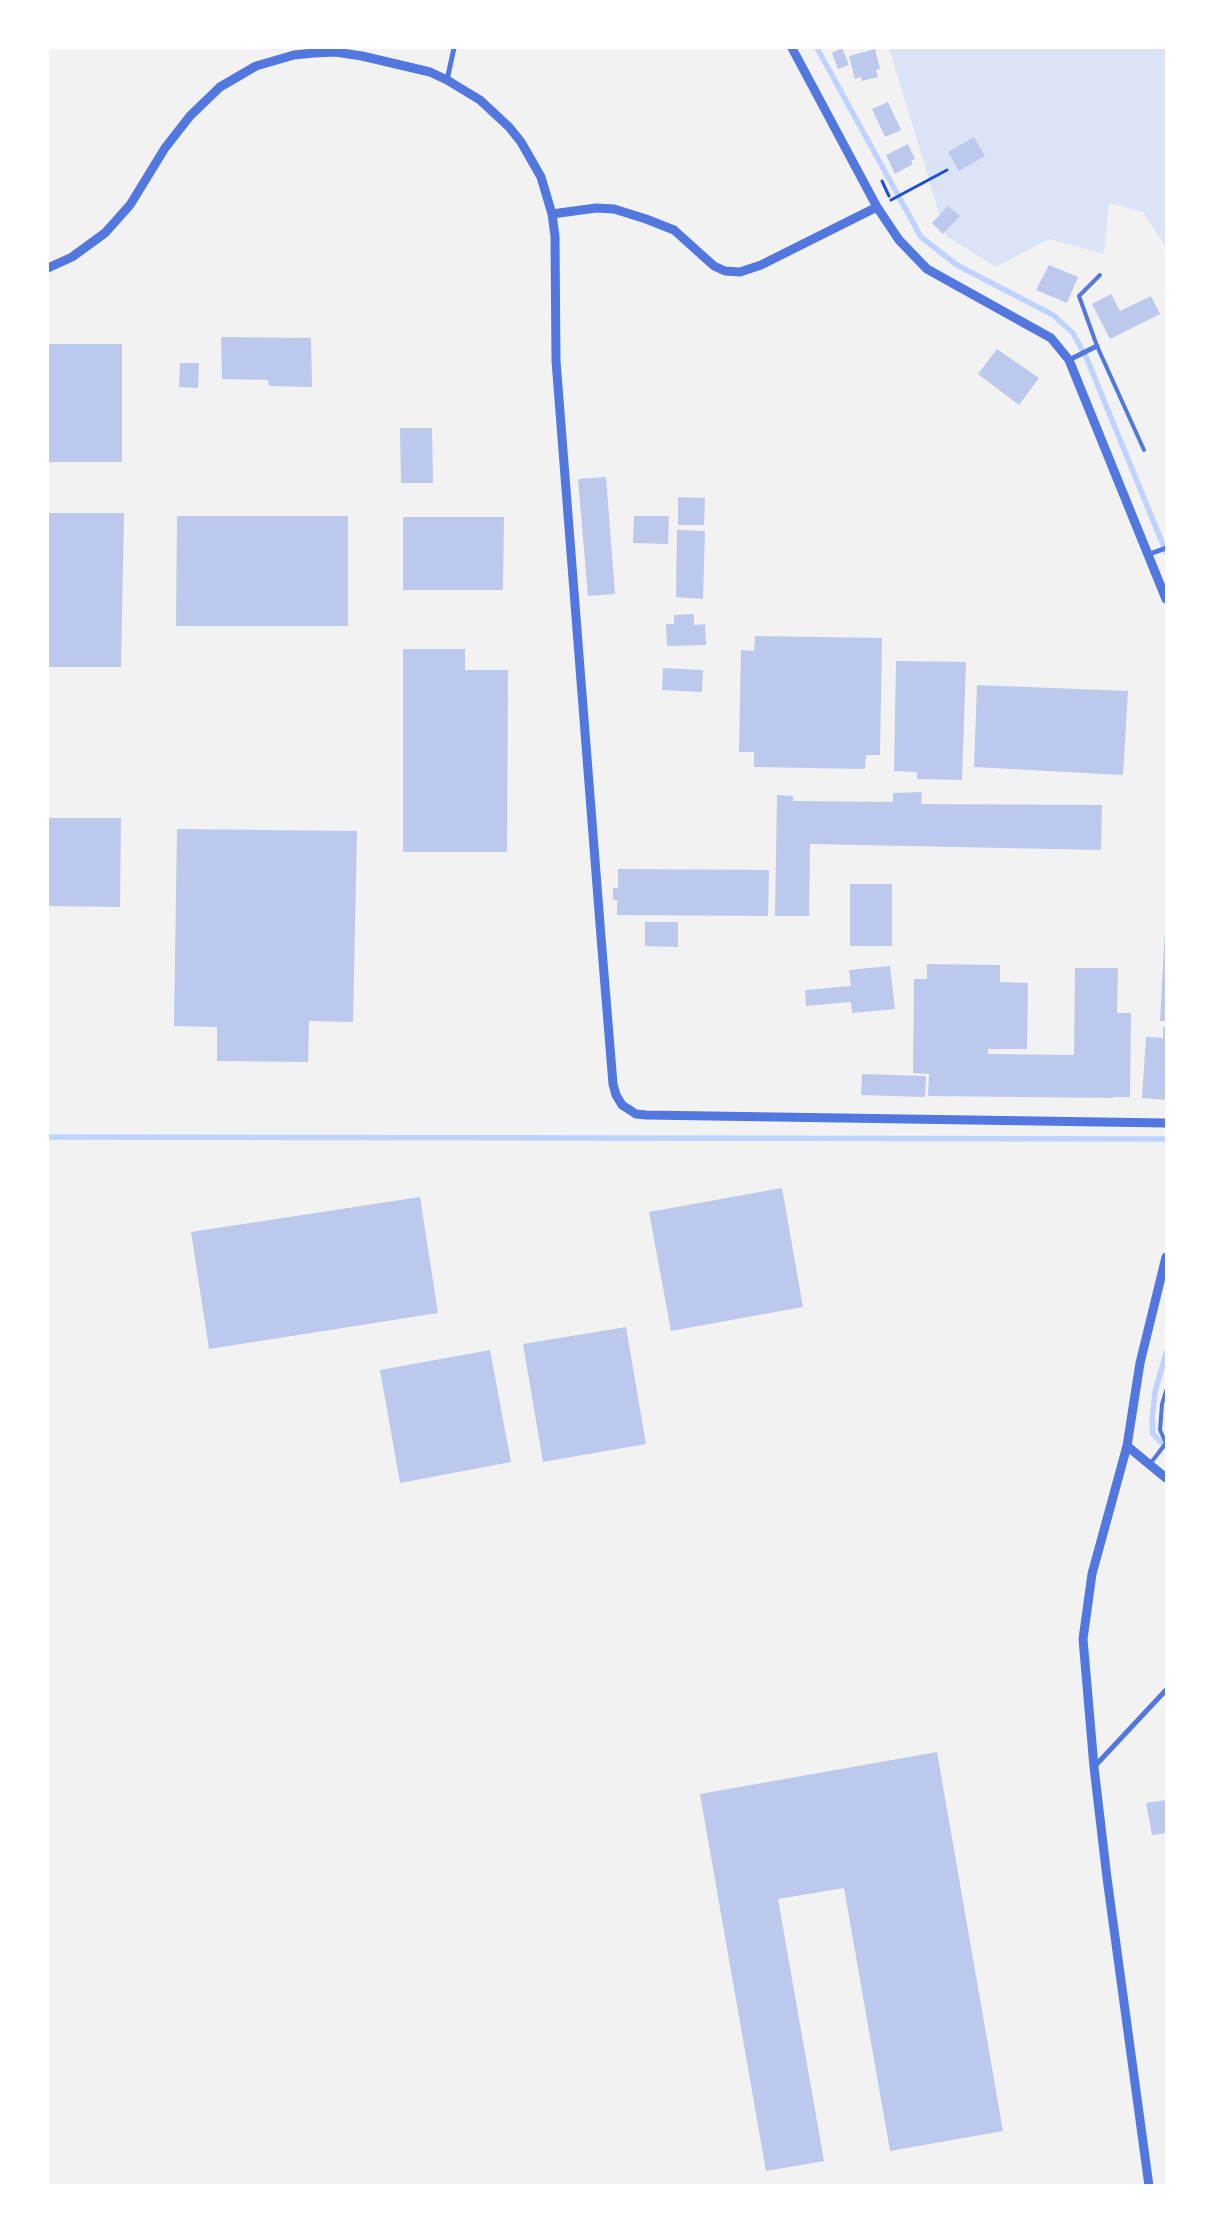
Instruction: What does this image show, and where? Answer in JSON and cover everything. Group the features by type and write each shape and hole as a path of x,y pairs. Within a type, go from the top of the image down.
{"street":[{"path":"447,80 454,48"},
{"path":"792,48 877,207 899,240 927,269 1051,338 1069,360 1166,599"},
{"path":"48,268 72,257 105,233 130,205 164,148 190,116 220,87 256,66 294,55 335,52 430,72 480,100 515,134 531,158 541,177 552,214 555,236 556,362 613,1084 616,1095 622,1105 636,1114 646,1116 1166,1123"},
{"path":"552,214 596,208 614,209 674,230 714,266 725,271 740,272 761,265 877,207"},
{"path":"1069,360 1097,346"},
{"path":"1147,556 1166,548"},
{"path":"1149,2186 1094,1766 1083,1639 1092,1574 1127,1446 1140,1363 1166,1257"},
{"path":"1127,1446 1166,1478"},
{"path":"1094,1766 1166,1690"}],"lane":[{"path":"1100,275 1079,296 1097,346 1144,450"},
{"path":"1150,1464 1166,1443 1160,1430 1162,1404 1166,1391"}],"path":[{"path":"891,200 946,170"},
{"path":"882,182 894,206"}],"shaded area":[{"path":"889,48 1166,48 1166,248 1143,212 1109,203 1104,254 1049,239 996,267 946,236"}],"building":[{"path":"842,48 849,65 838,69 832,53"},
{"path":"875,49 880,69 876,70 878,77 862,81 861,77 855,79 849,56"},
{"path":"888,102 901,130 885,137 872,109"},
{"path":"974,137 985,156 959,171 948,152"},
{"path":"908,144 915,159 911,161 913,164 895,174 886,155"},
{"path":"948,206 960,216 943,234 932,223"},
{"path":"1049,265 1078,277 1067,303 1036,290"},
{"path":"1111,294 1120,311 1151,296 1160,314 1110,339 1092,304"},
{"path":"221,337 311,338 312,387 269,386 268,380 222,379"},
{"path":"48,344 122,344 122,462 48,462"},
{"path":"997,349 1039,378 1019,405 978,374"},
{"path":"180,363 199,363 198,388 179,387"},
{"path":"400,428 432,428 433,483 401,483"},
{"path":"606,477 615,594 588,596 578,479"},
{"path":"678,497 705,498 704,525 678,525"},
{"path":"49,513 124,513 121,667 48,667"},
{"path":"177,516 348,516 348,626 176,626"},
{"path":"634,516 669,516 668,544 633,543"},
{"path":"403,517 504,517 503,590 403,590"},
{"path":"677,530 705,531 703,599 676,597"},
{"path":"694,614 694,625 705,624 706,645 667,646 666,624 674,624 674,615"},
{"path":"755,636 882,638 880,755 866,755 865,769 754,767 754,752 739,752 741,650 754,651"},
{"path":"403,649 465,649 465,670 508,670 507,852 403,852"},
{"path":"896,661 966,662 962,780 917,779 917,772 894,771"},
{"path":"663,668 703,670 702,692 662,690"},
{"path":"977,685 1128,691 1123,775 974,767"},
{"path":"922,792 921,804 1102,805 1101,850 810,844 809,916 775,916 777,795 793,796 793,801 893,802 893,793"},
{"path":"48,818 121,818 120,907 48,906"},
{"path":"177,829 357,831 353,1022 309,1021 308,1062 217,1061 217,1027 174,1026"},
{"path":"618,869 769,870 768,916 617,915 617,900 613,900 613,888 618,888"},
{"path":"850,884 892,884 892,946 850,946"},
{"path":"645,922 678,922 678,947 645,946"},
{"path":"1165,929 1166,1021 1160,1021"},
{"path":"927,964 1000,965 1000,982 1028,983 1027,1049 988,1049 988,1054 1074,1055 1075,968 1118,968 1117,1013 1131,1013 1130,1097 928,1096 929,1074 913,1073 914,979 927,979"},
{"path":"890,966 895,1009 852,1013 851,1002 806,1006 805,990 851,986 849,970"},
{"path":"1163,1027 1166,1027 1166,1100 1142,1098 1146,1037 1163,1038"},
{"path":"862,1074 926,1076 925,1097 861,1095"},
{"path":"782,1188 803,1307 671,1331 649,1212"},
{"path":"420,1197 438,1313 209,1349 191,1232"},
{"path":"626,1327 646,1444 543,1462 523,1344"},
{"path":"490,1350 511,1462 400,1483 380,1370"},
{"path":"937,1752 1003,2131 890,2151 844,1888 778,1899 824,2161 766,2171 700,1794"},
{"path":"1166,1800 1166,1833 1152,1835 1146,1803"}],"waterway":[{"path":"817,48 921,237 957,265 1053,315 1073,333 1087,359 1166,552"},
{"path":"48,1137 1166,1139"},
{"path":"1166,1353 1155,1392 1152,1419 1153,1434 1166,1447"}]}
